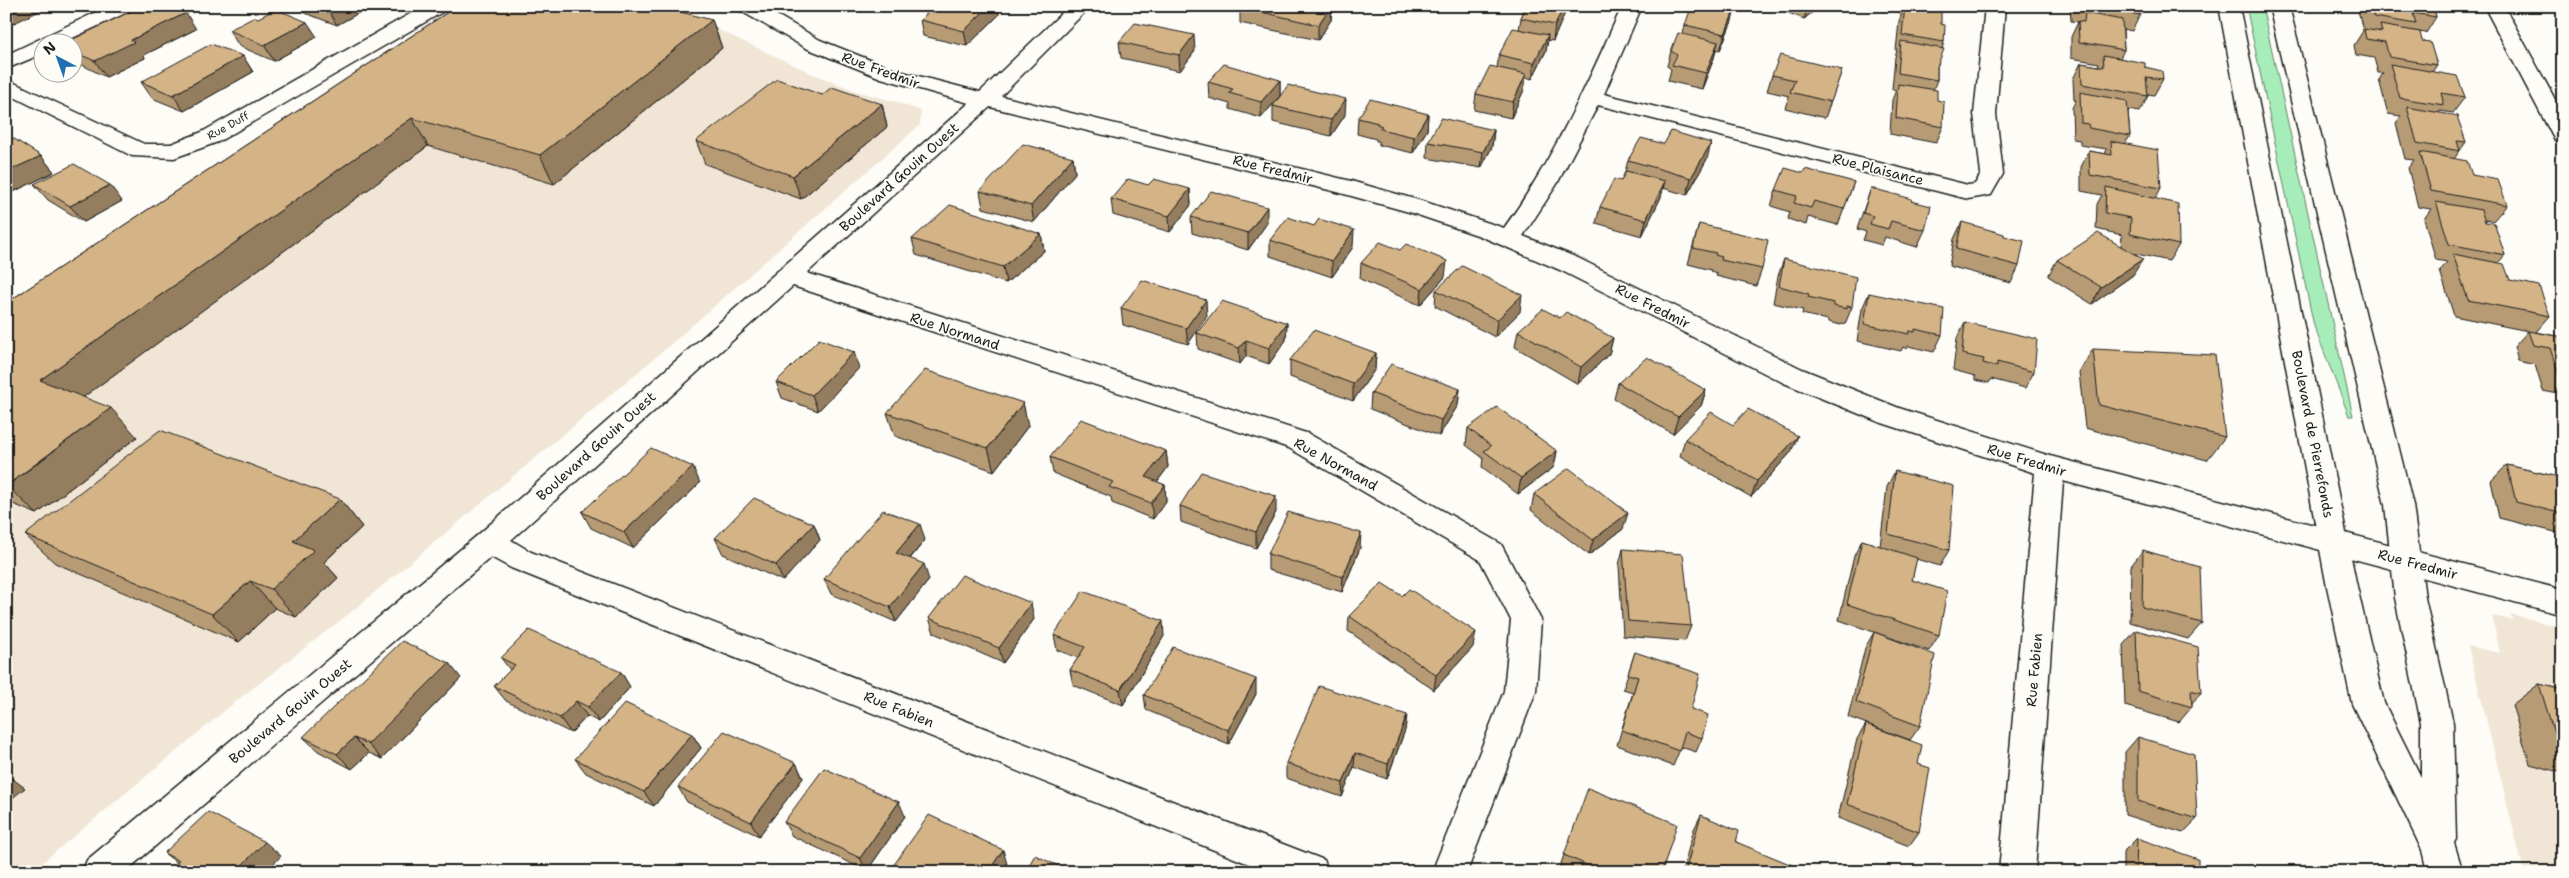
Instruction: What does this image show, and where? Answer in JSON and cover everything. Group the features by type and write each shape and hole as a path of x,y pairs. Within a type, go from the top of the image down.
{"street":[{"path":"70,32 125,6"},
{"name":"Rue Duff","path":"6,85 140,151 174,150 210,137 439,6"},
{"name":"Rue Fredmir","path":"746,6 813,44 872,68 935,88 1368,193 1509,238 1569,264 1793,376 1889,415 2050,467 2563,603"},
{"name":"Boulevard Gouin Ouest","path":"99,872 488,542 986,100 1082,6"},
{"path":"1509,238 1528,211 1592,97 1632,6"},
{"name":"Rue Plaisance","path":"1592,97 1968,192 1983,190 1992,174 1985,114 1995,6"},
{"name":"Boulevard de Pierrefonds","path":"2229,6 2334,541 2368,704 2442,860"},
{"name":"Boulevard de Pierrefonds","path":"2279,6 2399,506 2404,560 2412,610 2437,723 2442,860"},
{"path":"2494,6 2563,135"},
{"path":"6,63 32,51"},
{"name":"Rue Normand","path":"788,276 1299,441 1492,552 1526,620 1520,691 1449,872"},
{"name":"Rue Fabien","path":"2018,872 2050,467"},
{"name":"Rue Fabien","path":"488,542 521,560 1312,872"}],"shaded area":[{"path":"485,6 681,6 721,31 811,73 856,91 897,102 921,111 920,125 663,351 350,613 239,699 31,872 6,872 6,303"},
{"path":"2511,614 2563,628 2563,872 2524,872 2468,646 2500,653 2492,616 2512,620"}],"green space":[{"path":"2246,6 2262,6 2353,416 2349,416 2314,326"}],"building":[{"path":"142,6 171,6 186,13 131,40 134,42 95,61 82,55 82,35"},
{"path":"319,6 334,6 328,10"},
{"path":"457,6 657,6 712,20 540,155 412,118 40,380 111,408 6,486 6,303"},
{"path":"935,6 989,6 964,31 920,20"},
{"path":"1241,6 1331,6 1318,25"},
{"path":"1526,6 1564,6 1555,25 1521,18"},
{"path":"1698,6 1736,6 1725,34 1685,25 1691,8 1696,9"},
{"path":"1905,6 1941,12 1941,24 1945,25 1944,42 1902,35"},
{"path":"2087,6 2139,6 2140,15"},
{"path":"2371,6 2433,6 2436,17 2413,13 2416,24 2374,17"},
{"path":"276,9 307,22 264,45 229,30 255,17 258,18"},
{"path":"2085,13 2122,20 2124,50 2079,42 2078,21 2084,22"},
{"path":"1135,23 1194,35 1179,55 1119,42"},
{"path":"2380,25 2420,32 2422,41 2430,42 2437,65 2389,57 2385,42 2366,39 2364,29 2382,32"},
{"path":"1513,28 1548,35 1534,63 1499,55"},
{"path":"1678,33 1718,42 1706,73 1672,65 1677,55 1671,51"},
{"path":"1901,41 1944,49 1937,67 1937,80 1898,73"},
{"path":"211,44 243,56 173,95 141,82"},
{"path":"1780,55 1842,70 1831,102 1790,92 1795,80 1772,75"},
{"path":"2103,55 2145,63 2145,67 2162,71 2163,79 2146,77 2148,96 2082,84 2081,63 2104,67"},
{"path":"1224,64 1280,80 1261,102 1229,93 1233,89 1208,82"},
{"path":"2390,64 2457,76 2465,97 2441,93 2444,105 2400,98"},
{"path":"1490,66 1526,74 1513,102 1476,94"},
{"path":"777,79 822,95 832,87 882,104 793,176 696,141"},
{"path":"1898,84 1937,90 1937,100 1944,102 1943,127 1896,118"},
{"path":"1288,85 1346,99 1331,120 1273,106"},
{"path":"2080,92 2127,101 2130,136 2089,128 2088,124 2081,123"},
{"path":"1370,99 1428,114 1414,137 1380,129 1382,126 1378,123 1358,118"},
{"path":"2407,107 2457,116 2466,142 2457,141 2460,151 2417,143"},
{"path":"1441,118 1494,130 1483,152 1428,142"},
{"path":"1671,131 1711,143 1691,178 1628,160 1641,138 1664,144"},
{"path":"8,135 41,156 6,172 6,136"},
{"path":"2111,141 2158,150 2161,188 2090,175 2089,151 2112,155"},
{"path":"1023,144 1073,157 1031,206 980,191"},
{"path":"2420,152 2467,161 2472,175 2498,180 2507,205 2431,191"},
{"path":"74,164 110,185 70,206 34,184"},
{"path":"1785,168 1803,173 1805,169 1854,182 1844,209 1814,201 1811,208 1794,203 1797,196 1776,190"},
{"path":"1626,171 1665,181 1646,220 1600,207 1614,179 1621,181"},
{"path":"1128,179 1148,185 1154,179 1190,189 1169,216 1111,199"},
{"path":"2106,187 2178,204 2179,245 2130,234 2131,218 2105,213"},
{"path":"1871,188 1931,206 1925,230 1891,221 1888,229 1870,224 1873,216 1863,213"},
{"path":"1211,191 1267,207 1248,233 1191,217"},
{"path":"2436,202 2481,210 2485,222 2494,223 2505,255 2449,244"},
{"path":"950,205 1041,234 1003,267 912,239"},
{"path":"1288,217 1314,226 1319,219 1354,230 1332,261 1270,240"},
{"path":"1962,222 2024,241 2019,266 1956,249"},
{"path":"1699,224 1768,240 1762,269 1721,260 1722,257 1715,255 1716,253 1693,248"},
{"path":"2098,233 2143,259 2101,287 2057,260"},
{"path":"1380,242 1400,250 1406,244 1447,261 1422,289 1361,263"},
{"path":"2453,254 2504,264 2510,280 2539,286 2550,316 2468,300"},
{"path":"1784,259 1856,277 1852,307 1847,306 1847,309 1834,306 1834,303 1808,297 1809,294 1779,286"},
{"path":"1462,266 1522,295 1497,320 1436,290"},
{"path":"1142,280 1206,300 1186,328 1121,308"},
{"path":"1869,293 1944,309 1942,335 1915,329 1915,332 1909,331 1909,334 1864,324"},
{"path":"1222,301 1287,323 1269,348 1246,340 1239,348 1197,333"},
{"path":"1543,309 1560,318 1566,312 1613,338 1581,367 1518,331"},
{"path":"1965,322 2037,339 2034,372 1997,362 1997,367 1983,363 1984,359 1962,354"},
{"path":"1314,330 1376,353 1353,384 1290,360"},
{"path":"2528,331 2563,337 2563,375 2559,375 2550,348 2533,345"},
{"path":"819,339 854,352 812,395 776,382"},
{"path":"2093,349 2215,355 2225,437 2099,405"},
{"path":"1647,357 1706,390 1678,417 1618,383"},
{"path":"1391,364 1460,389 1441,420 1371,393"},
{"path":"925,370 1023,403 988,448 887,413"},
{"path":"1497,407 1557,451 1521,478 1484,451 1491,446 1468,428"},
{"path":"1748,409 1798,436 1757,481 1685,439 1711,412 1733,425"},
{"path":"1081,419 1166,451 1146,477 1165,485 1151,503 1109,487 1113,482 1050,457"},
{"path":"160,430 340,499 293,541 314,550 271,589 250,581 212,614 25,535"},
{"path":"651,448 693,467 624,532 582,512"},
{"path":"2507,465 2563,478 2563,514 2516,502"},
{"path":"1569,468 1628,513 1593,540 1534,494"},
{"path":"1895,471 1954,486 1949,550 1888,534"},
{"path":"1201,472 1276,496 1256,532 1180,506"},
{"path":"754,498 814,524 776,565 715,538"},
{"path":"883,510 920,524 896,553 924,564 890,607 824,579"},
{"path":"1288,512 1361,533 1343,577 1268,554"},
{"path":"1862,540 1917,558 1912,580 1947,591 1939,635 1847,604"},
{"path":"1623,549 1683,554 1691,626 1628,621"},
{"path":"2143,550 2200,567 2202,623 2142,607"},
{"path":"962,575 1031,603 999,648 929,618"},
{"path":"1382,583 1402,596 1409,589 1476,632 1436,675 1349,616"},
{"path":"1083,591 1163,621 1120,690 1070,670 1085,647 1054,635"},
{"path":"529,630 621,672 588,707 576,701 560,718 494,686 515,665 501,658"},
{"path":"2136,630 2198,647 2201,693 2191,690 2192,707 2138,691"},
{"path":"1874,632 1935,655 1920,726 1856,702"},
{"path":"402,641 449,663 368,744 354,738 337,754 303,737"},
{"path":"1173,647 1256,679 1228,730 1144,695"},
{"path":"1635,652 1700,674 1691,709 1708,715 1702,738 1685,732 1679,751 1622,730 1638,677 1628,674"},
{"path":"2539,684 2563,690 2563,745 2557,743"},
{"path":"1319,686 1407,715 1388,764 1355,753 1343,783 1286,763"},
{"path":"625,703 692,734 644,792 575,759"},
{"path":"1866,724 1922,745 1918,764 1930,768 1919,832 1847,804"},
{"path":"724,731 796,763 751,822 678,787"},
{"path":"2138,737 2194,754 2197,819 2138,801"},
{"path":"824,768 899,802 860,858 784,822"},
{"path":"1588,788 1677,824 1662,872 1603,872 1564,855"},
{"path":"208,812 265,842 235,872 168,872 179,861 164,853"},
{"path":"929,815 1003,850 988,872 898,872 891,869"},
{"path":"1701,815 1739,831 1736,842 1797,867 1796,872 1685,872"},
{"path":"2137,838 2198,859 2198,872 2136,872"},
{"path":"1035,855 1071,872 1025,872"}]}
